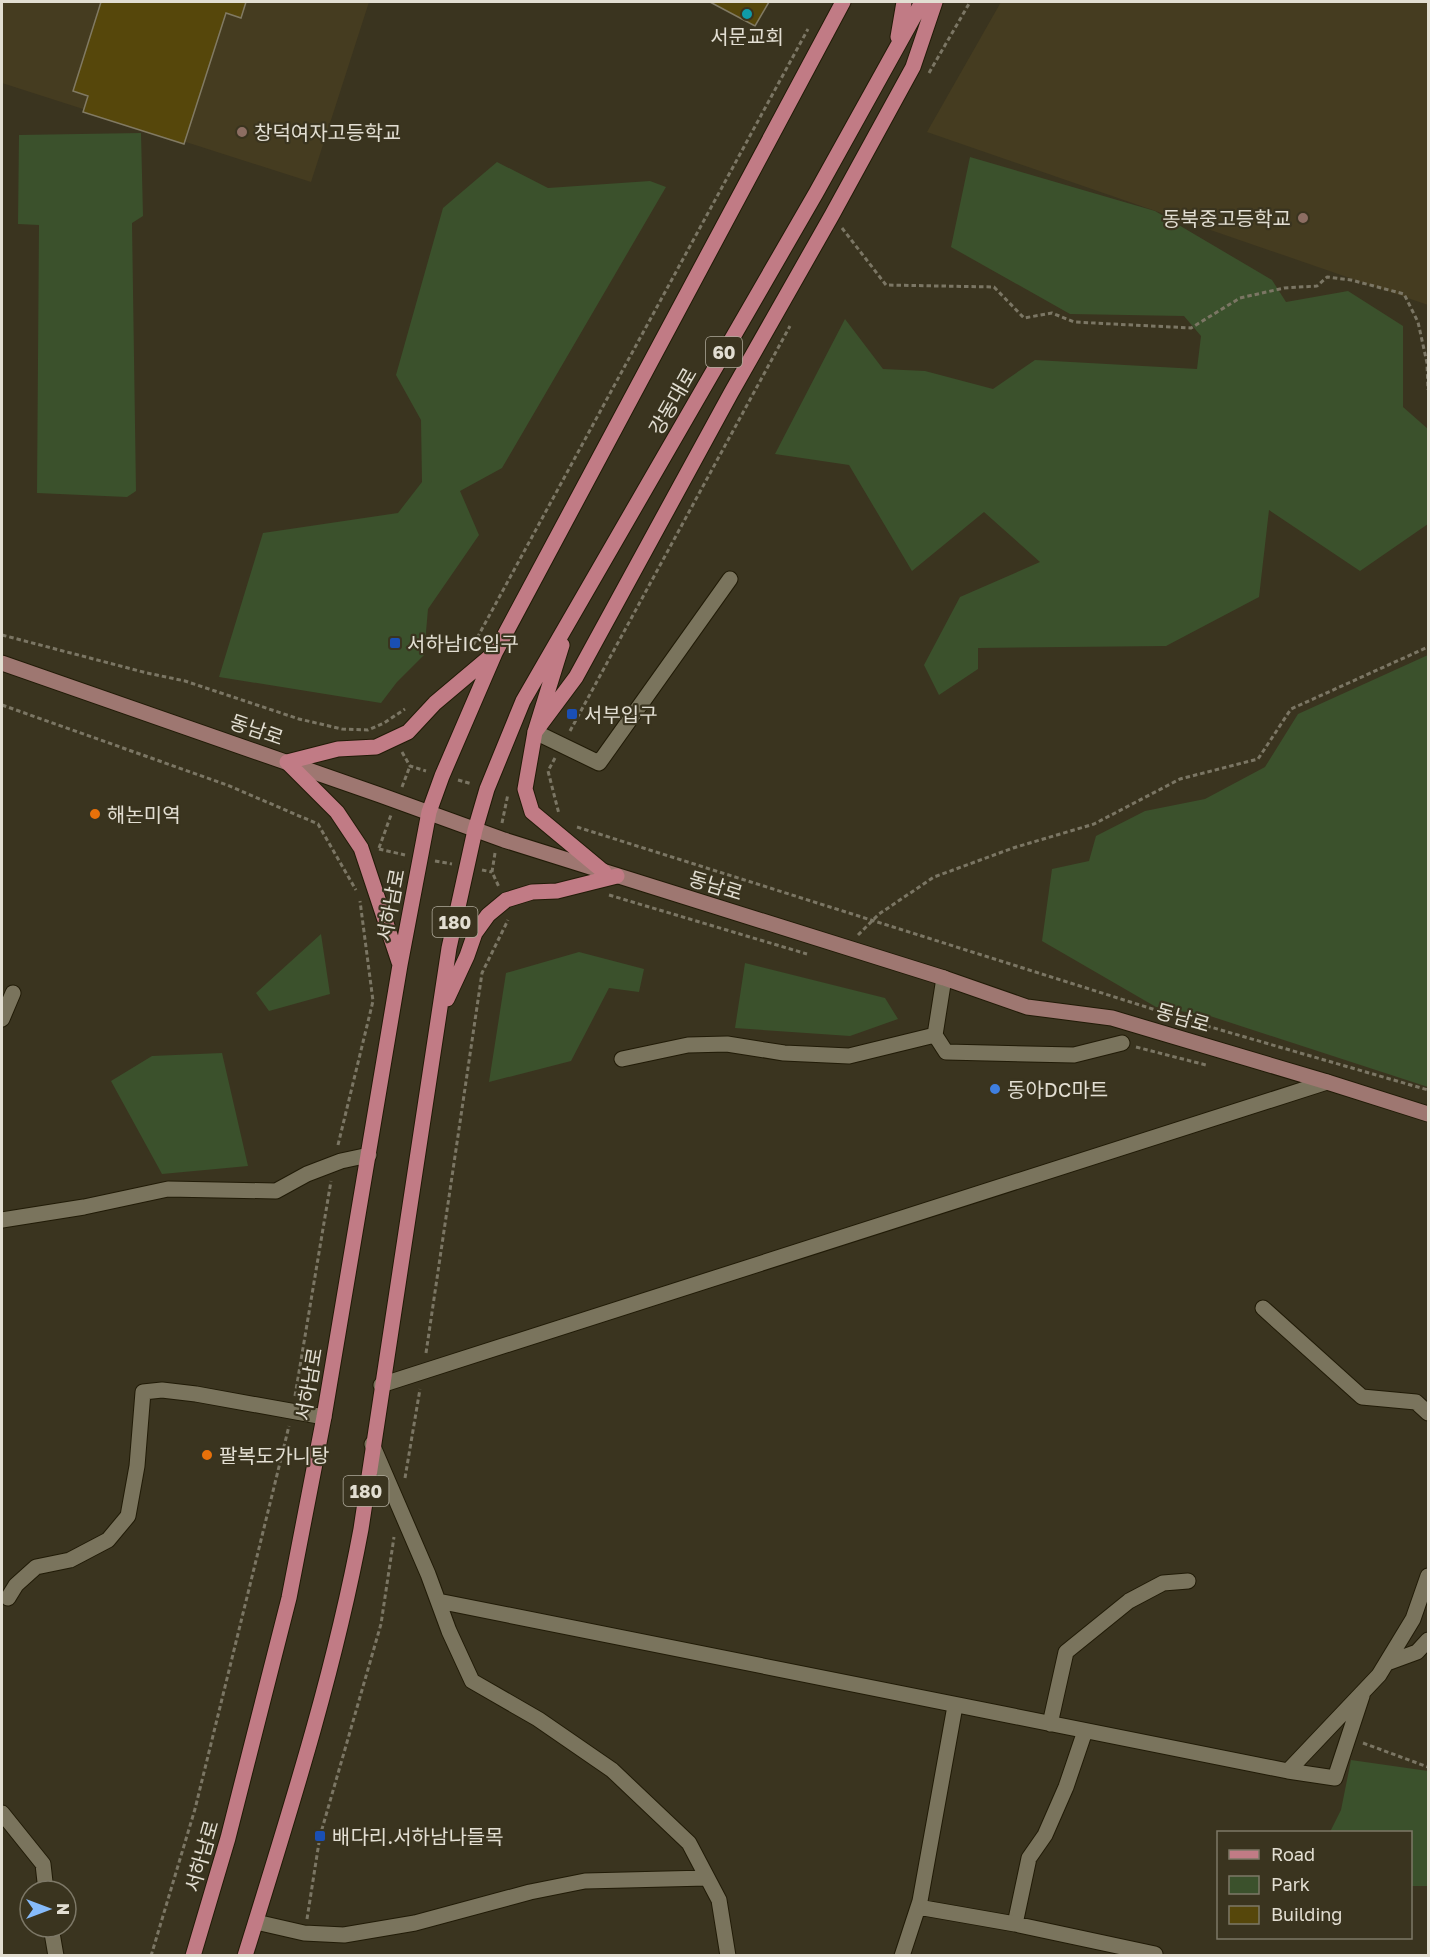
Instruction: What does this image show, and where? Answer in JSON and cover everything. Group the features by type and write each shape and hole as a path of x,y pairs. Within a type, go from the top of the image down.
{"main road":[{"name":"강동대로","path":"429,812 495,653 843,2"},
{"path":"896,49 904,2"},
{"name":"강동대로","path":"476,830 487,789 523,701 816,193 922,2"},
{"path":"535,732 576,677 725,403 832,214 912,67 934,2"},
{"path":"571,618 535,732 525,789 532,812 610,874"},
{"path":"287,762 338,749 376,747 408,732 435,703 495,653"},
{"name":"동남로","path":"2,663 476,830 944,978 1027,1007 1112,1018 1428,1114"},
{"path":"287,762 337,812 361,848 400,965"},
{"name":"서하남로","path":"193,1956 228,1838 289,1598 324,1417 400,965 429,812"},
{"name":"180","path":"245,1956 329,1677 350,1587 450,948 476,830"},
{"path":"439,1016 467,956 475,933 488,915 506,900 532,892 557,891 610,874"}],"street":[{"path":"535,732 599,763 730,579"},
{"path":"944,978 935,1035 946,1052 1074,1055 1122,1043"},
{"path":"2,1019 13,993"},
{"path":"622,1059 688,1045 727,1044 784,1053 849,1056 935,1035"},
{"path":"381,1385 1327,1082"},
{"path":"2,1220 84,1207 168,1189 276,1191 307,1174 333,1164 369,1155"},
{"path":"1263,1308 1362,1397 1416,1402 1428,1413"},
{"path":"8,1598 16,1585 36,1567 70,1560 108,1540 128,1516 137,1466 143,1392 162,1390 196,1394 324,1417"},
{"path":"372,1444 472,1681 538,1719 612,1770 689,1843 719,1900 728,1956"},
{"path":"1287,1771 1379,1675 1413,1619 1428,1576"},
{"path":"1050,1724 1066,1652 1129,1601 1163,1583 1188,1581"},
{"path":"438,1601 955,1706 1287,1771 1335,1778 1364,1691"},
{"path":"1387,1663 1417,1652 1428,1640"},
{"path":"902,1956 918,1907 955,1706"},
{"path":"1015,1924 1029,1858 1049,1825 1066,1787 1085,1731"},
{"path":"2,1813 43,1864 45,1879"},
{"path":"256,1922 304,1933 344,1935 415,1923 530,1892 585,1881 707,1878"},
{"path":"918,1907 1015,1924 1155,1954"},
{"path":"53,1939 56,1956"}],"path":[{"path":"929,74 970,2"},
{"path":"469,652 812,22"},
{"path":"832,214 886,285 994,287 1024,318 1052,313 1074,322 1191,328 1240,298 1284,288 1317,286 1327,277 1351,280 1404,294 1418,322 1427,363 1428,390"},
{"path":"837,239 843,228"},
{"path":"561,822 548,771 791,323"},
{"path":"2,635 185,681 300,719 342,729 368,730 384,723 408,707"},
{"path":"845,948 879,914 934,877 1013,848 1094,824 1180,779 1258,759 1291,709 1428,647"},
{"path":"2,705 227,785 318,824 360,896 373,1001 333,1164 293,1412 195,1809 151,1956"},
{"path":"573,826 1200,1024 1428,1090"},
{"path":"304,1933 320,1836 381,1624 423,1372 482,973 512,912"},
{"path":"1349,1738 1428,1767"}],"shaded area":[{"name":"창덕여자고등학교","path":"2,2 369,2 311,182 2,83"},
{"name":"동북중고등학교","path":"1001,2 1428,2 1428,305 927,132"}],"green space":[{"path":"141,133 143,216 132,223 136,491 127,497 37,493 39,225 18,224 19,135"},
{"path":"970,157 1155,211 1272,280 1286,302 1348,291 1403,326 1403,407 1428,429 1428,524 1360,571 1269,510 1259,597 1166,646 978,648 978,669 939,695 924,665 960,597 1040,562 984,512 912,571 849,465 775,454 845,319 883,369 925,371 993,389 1035,360 1197,369 1201,336 1184,316 1070,314 951,247"},
{"path":"497,162 548,188 650,181 666,187 502,468 460,491 479,535 428,609 424,655 397,682 381,703 219,677 263,533 398,513 422,482 421,420 396,375 443,208"},
{"path":"1428,655 1428,1087 1210,1016 1156,1007 1042,941 1052,869 1089,861 1096,836 1145,811 1205,799 1265,767 1298,714"},
{"path":"321,934 330,994 269,1011 256,993"},
{"path":"579,952 644,969 639,992 609,988 571,1061 489,1082 506,973"},
{"path":"745,963 885,998 898,1019 850,1036 735,1028"},
{"path":"222,1053 248,1166 162,1174 111,1081 152,1056"},
{"path":"1351,1760 1428,1771 1428,1886 1412,1886 1412,1831 1330,1831 1341,1810"}],"building":[{"path":"101,2 246,2 241,18 226,13 184,144 83,112 88,96 73,91"},
{"name":"서문교회","path":"710,2 769,2 755,26"}],"place":[{"name":"서문교회","path":"747,14"},
{"name":"창덕여자고등학교","path":"242,132"},
{"name":"동북중고등학교","path":"1303,218"},
{"name":"서하남IC입구","path":"395,643"},
{"name":"서부입구","path":"572,714"},
{"name":"해논미역","path":"95,814"},
{"name":"동아DC마트","path":"995,1089"},
{"name":"팔복도가니탕","path":"207,1455"},
{"name":"배다리.서하남나들목","path":"320,1836"}]}
